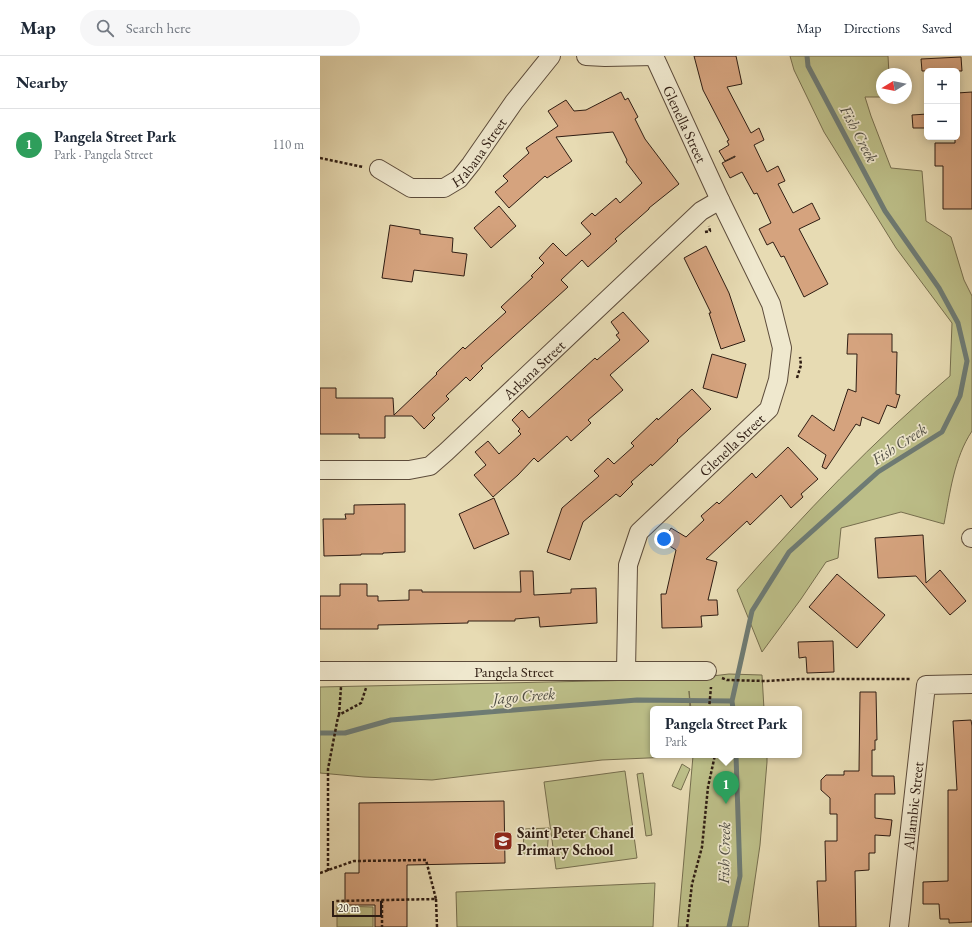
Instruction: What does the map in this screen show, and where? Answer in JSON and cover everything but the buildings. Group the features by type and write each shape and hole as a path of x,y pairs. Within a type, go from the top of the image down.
{"street":[{"name":"Habana Street","path":"378,169 411,188 444,188 458,179 471,164 514,102 551,56"},
{"path":"586,56 654,56"},
{"name":"Glenella Street","path":"626,670 628,565 639,532 769,409 778,380 782,348 771,304 720,200 654,56"},
{"name":"Arkana Street","path":"320,470 409,470 430,466 701,211 720,200"},
{"name":"Pangela Street","path":"320,671 626,670 709,679"},
{"path":"926,685 972,684"},
{"name":"Allambic Street","path":"899,927 926,685"}],"path":[{"path":"320,158 378,169"},
{"path":"795,383 801,365 798,351"},
{"path":"328,870 328,769 339,716 342,670"},
{"path":"339,716 361,703 372,670"},
{"path":"709,679 709,706"},
{"path":"727,680 765,681 801,679 910,679 926,685"},
{"path":"687,927 692,884 702,846 708,787 714,758"},
{"path":"320,873 354,861 426,860 436,899 437,927"},
{"path":"336,901 436,899"},
{"path":"382,900 382,927"}],"green space":[{"path":"790,56 888,56 889,68 876,68 876,97 865,97 891,168 922,171 926,221 951,237 964,280 972,296 972,431 966,441 957,464 944,524 901,512 841,528 838,558 826,562 762,652 737,590 813,506 894,426 950,376 952,323 896,248 824,132 794,70"},
{"path":"729,674 762,675 764,706 691,706 689,691 690,706 650,706 650,758 602,760 432,780 364,777 320,773 320,687 687,679"},
{"path":"693,758 767,758 760,845 748,927 678,927"},
{"path":"682,764 690,769 681,790 672,786"},
{"path":"625,771 637,858 556,869 544,782"},
{"path":"643,773 652,835 646,836 637,774"},
{"path":"549,828 547,854 523,854 524,829"},
{"path":"655,883 653,927 457,927 456,892"},
{"path":"337,906 373,907 373,927 337,927"}],"waterway":[{"name":"Fish Creek","path":"733,706 732,701 752,611 789,552 878,472 942,432 960,396 967,361 958,323 939,288 885,211 808,66 807,56"},
{"name":"Jago Creek","path":"320,733 345,733 391,720 637,700 732,701"},
{"name":"Fish Creek","path":"729,927 740,876 736,758"}],"place":[{"name":"Pangela Street Park","path":"726,804"},
{"name":"Saint Peter Chanel Primary School","path":"503,841"}]}
